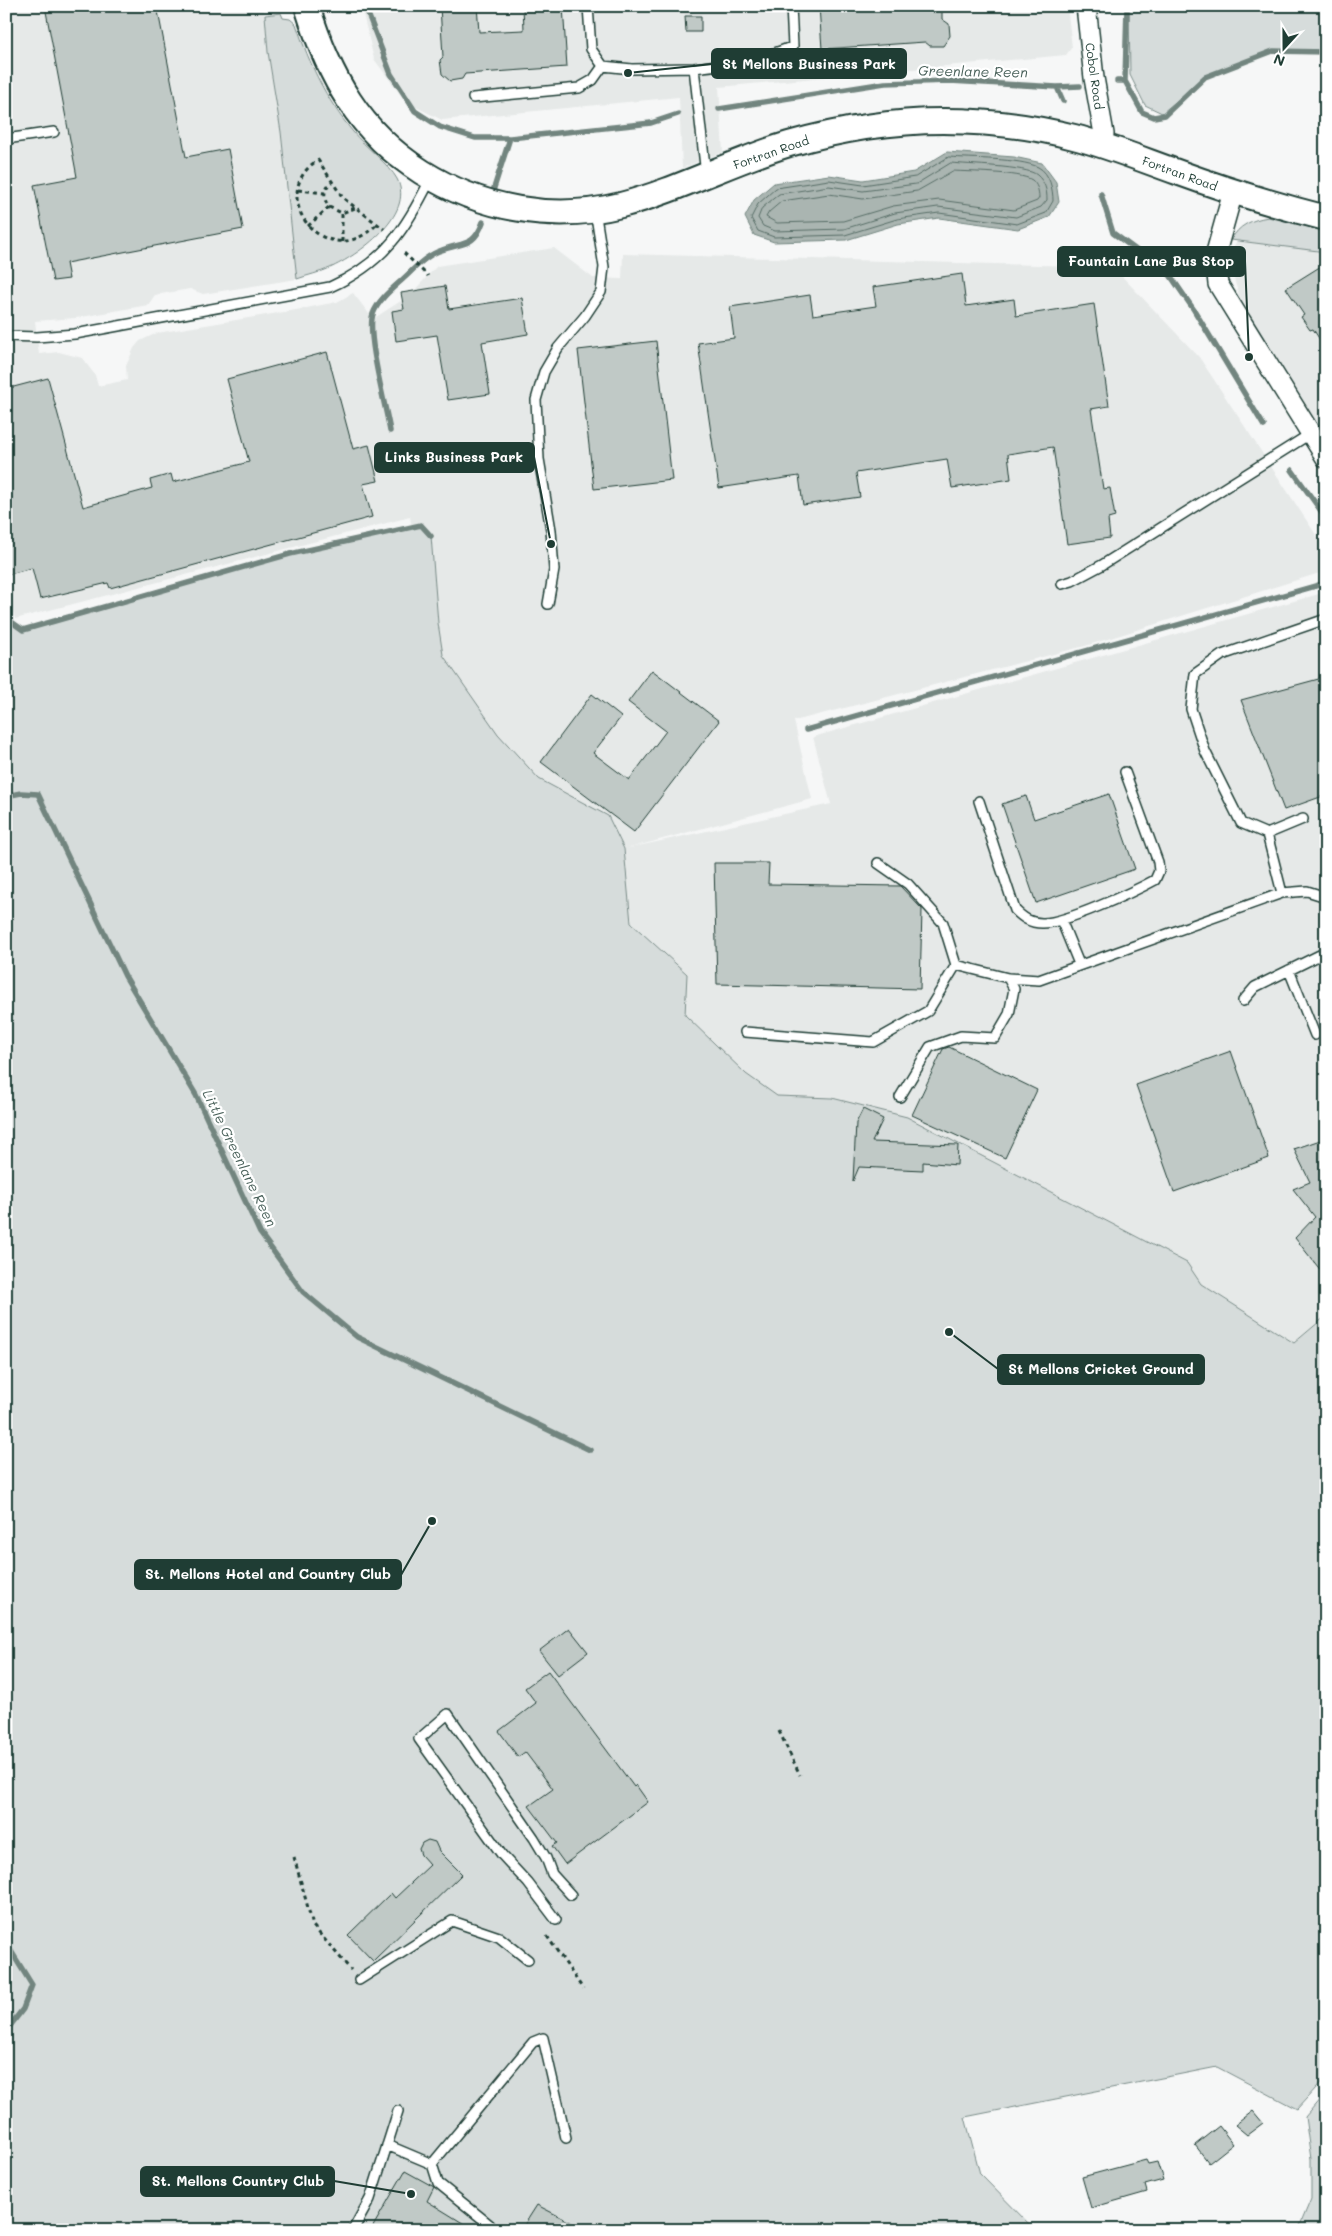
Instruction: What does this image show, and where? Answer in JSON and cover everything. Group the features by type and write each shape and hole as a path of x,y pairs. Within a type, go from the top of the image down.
{"street":[{"name":"Fortran Road","path":"307,6 328,66 342,92 361,119 382,142 406,162 432,178 476,199 506,207 541,212 595,209 620,205 647,197 789,144 829,134 916,122 986,123 1029,128 1102,145 1233,192 1326,218"},
{"name":"Cobol Road","path":"1086,6 1094,78 1104,134 1102,145"},
{"path":"1233,192 1218,239 1215,256 1218,284 1326,458"}],"lane":[{"path":"588,6 591,49 603,66 632,70 694,68 731,64 770,56 793,46 791,6"},
{"path":"473,98 579,88 593,80 603,66"},
{"path":"694,68 706,175"},
{"path":"6,139 54,132"},
{"path":"6,336 37,337 75,334 330,287 373,263 390,246 411,219 432,178"},
{"path":"548,604 554,570 552,530 539,459 536,400 544,372 558,348 585,316 601,292 604,268 595,209"},
{"path":"1062,584 1072,581 1102,565 1310,434"},
{"path":"1303,819 1267,834 1241,823 1205,751 1191,709 1195,674 1222,655 1326,619"},
{"path":"979,801 1015,910 1026,920 1042,923 1061,920 1155,880 1159,871 1158,862 1125,772"},
{"path":"1267,834 1282,893"},
{"path":"745,1032 874,1042 928,1011 956,966 943,924 908,884 878,863"},
{"path":"956,966 1008,978 1039,980 1079,964 1282,893 1308,891 1326,897"},
{"path":"1061,920 1079,964"},
{"path":"1243,1001 1256,987 1326,952"},
{"path":"1289,970 1314,1035"},
{"path":"900,1097 930,1047 961,1036 994,1038 1009,1014 1014,989 1008,978"},
{"path":"556,1920 528,1882 502,1855 419,1740 448,1714 534,1838 546,1858 552,1874 572,1895"},
{"path":"360,1980 452,1921 499,1937 528,1960"},
{"path":"432,2164 532,2042 543,2038 566,2138"},
{"path":"353,2230 370,2199 398,2111"},
{"path":"387,2145 432,2164 438,2183 490,2224"}],"path":[{"path":"376,225 352,242 329,239 308,226 299,212 298,190 305,171 318,160 344,198 376,225 384,229"},
{"path":"332,180 327,186 325,193 326,202 329,207 342,213 355,208"},
{"path":"298,190 325,193"},
{"path":"308,226 329,207"},
{"path":"342,213 342,242"},
{"path":"404,253 428,276"},
{"path":"779,1730 800,1775"},
{"path":"294,1857 313,1926 360,1980"},
{"path":"547,1936 583,1990"}],"shaded area":[{"path":"6,6 262,6 265,15 268,52 281,132 297,279 203,294 190,289 155,295 148,305 76,318 35,321 39,354 59,352 82,358 95,375 98,386 127,380 126,366 134,348 140,341 157,333 337,302 353,293 373,319 410,295 437,266 554,248 593,278 622,279 623,254 1113,267 1199,357 1326,550 1326,571 1085,646 794,721 812,799 629,848 831,804 813,737 1326,592 1326,1316 1294,1343 1201,1284 1187,1263 907,1117 832,1098 773,1101 678,1021 533,784 436,654 410,517 15,619 6,587"},
{"path":"361,6 1067,6 1072,47 1066,55 719,87 723,152 682,168 679,97 442,120 406,102 374,59"},
{"path":"1129,6 1326,6 1326,52 1273,51 1205,77 1162,113 1145,105 1130,75"},
{"path":"281,13 283,18 290,19 296,24 313,67 334,107 358,137 394,174 401,193 398,206 391,220 381,233 368,244 355,254 330,268 297,279 281,132 268,52 265,15"},
{"path":"1268,217 1326,231 1326,252 1231,240 1238,230 1246,224"},
{"path":"1237,241 1326,252 1326,437 1247,316 1250,314 1239,295 1230,266 1230,252"},
{"path":"421,525 431,536 438,623 443,655 498,734 539,779 608,816 624,849 631,923 687,974 685,1015 746,1074 777,1096 832,1098 907,1117 1187,1263 1201,1284 1294,1343 1326,1316 1326,2077 1297,2109 1217,2067 965,2117 980,2174 1035,2230 6,2230 6,618 23,630 290,554"},
{"path":"1326,2092 1326,2230 1298,2230 1311,2199 1311,2159 1305,2117"}],"water":[{"path":"947,152 1014,157 1042,163 1056,182 1059,202 1049,217 1018,229 939,218 898,224 846,240 774,242 754,235 745,217 754,200 774,183 829,175 863,180 914,172"}],"building":[{"path":"45,6 157,6 186,157 228,149 243,229 66,263 69,279 53,281 34,185 77,177"},
{"path":"440,6 477,6 479,32 524,30 523,6 563,6 567,67 465,74 462,79 450,81 442,74 440,60 443,57"},
{"path":"819,6 942,6 942,19 949,24 950,36 943,46 930,46 925,42 822,49"},
{"path":"685,16 701,16 701,32 686,32"},
{"path":"1326,263 1326,349 1313,329 1310,330 1301,317 1304,315 1286,288"},
{"path":"962,274 966,306 1014,299 1016,316 1094,304 1109,406 1091,409 1103,489 1110,488 1115,517 1108,519 1110,538 1067,544 1053,447 1008,454 1011,479 952,488 947,459 856,473 860,497 803,505 799,476 719,488 698,343 734,338 730,307 810,295 813,315 876,306 873,287"},
{"path":"445,286 449,309 522,298 528,334 482,342 490,394 448,400 437,335 396,341 392,311 404,309 401,293"},
{"path":"656,341 672,480 594,489 578,350"},
{"path":"327,352 353,449 369,445 378,481 363,484 372,517 110,588 108,583 40,599 32,568 6,575 6,389 48,378 83,507 152,488 150,480 171,474 173,482 249,462 227,379"},
{"path":"652,670 719,721 634,832 541,762 592,694 621,717 593,753 629,780 666,731 628,702"},
{"path":"1326,677 1326,795 1284,810 1241,700"},
{"path":"1109,794 1135,869 1036,903 1002,804 1026,796 1034,819"},
{"path":"714,863 769,863 768,884 900,886 922,909 920,989 717,984"},
{"path":"949,1047 1037,1090 1005,1158 912,1115 943,1049"},
{"path":"1231,1051 1269,1158 1174,1192 1136,1085"},
{"path":"863,1109 883,1119 872,1142 958,1145 957,1165 923,1162 923,1170 859,1167 853,1181 856,1123"},
{"path":"1326,1138 1326,1277 1295,1238 1315,1217 1293,1189 1310,1182 1294,1149"},
{"path":"569,1628 588,1652 558,1675 539,1651"},
{"path":"548,1671 634,1787 636,1785 648,1802 565,1864 552,1846 557,1843 529,1806 553,1789 525,1752 518,1757 499,1731 536,1703 525,1688"},
{"path":"428,1840 435,1842 439,1851 462,1874 373,1961 348,1935 391,1893 395,1898 430,1865 421,1855 419,1849 422,1843"},
{"path":"1253,2111 1263,2123 1247,2135 1235,2125"},
{"path":"1219,2126 1233,2144 1209,2163 1195,2145"},
{"path":"1146,2160 1148,2164 1157,2162 1163,2180 1145,2185 1147,2192 1091,2208 1082,2177"},
{"path":"405,2171 434,2187 427,2201 474,2230 371,2230"},
{"path":"537,2205 586,2230 521,2230"}],"waterway":[{"name":"Greenlane Reen","path":"365,6 391,74 415,111 440,127 475,138 510,138 493,191"},
{"name":"Greenlane Reen","path":"1127,6 1125,81 1142,112 1154,117 1165,115 1205,77 1273,51 1326,52"},
{"name":"Greenlane Reen","path":"719,109 885,83 950,81 1057,87 1080,86"},
{"name":"Greenlane Reen","path":"1117,81 1125,81"},
{"path":"1057,87 1063,101"},
{"name":"Greenlane Reen","path":"510,138 651,123 678,114"},
{"path":"1101,194 1113,233 1170,275 1194,310 1264,426"},
{"name":"Greenlane Reen","path":"390,431 372,337 375,309 386,295 421,262 436,252 472,240 480,230 483,222"},
{"path":"1292,470 1326,518"},
{"path":"6,618 23,630 290,554 421,525 431,536"},
{"path":"806,730 1326,583"},
{"name":"Little Greenlane Reen","path":"6,796 21,793 38,794 125,976 196,1095 260,1233 303,1292 357,1337 590,1450"},
{"path":"6,1943 32,1985 23,2009 6,2031"}],"place":[{"name":"St Mellons Business Park","path":"628,73"},
{"name":"Fountain Lane Bus Stop","path":"1249,357"},
{"name":"Links Business Park","path":"551,544"},
{"name":"St Mellons Cricket Ground","path":"949,1332"},
{"name":"St. Mellons Hotel and Country Club","path":"432,1521"},
{"name":"St. Mellons Country Club","path":"411,2194"}]}
